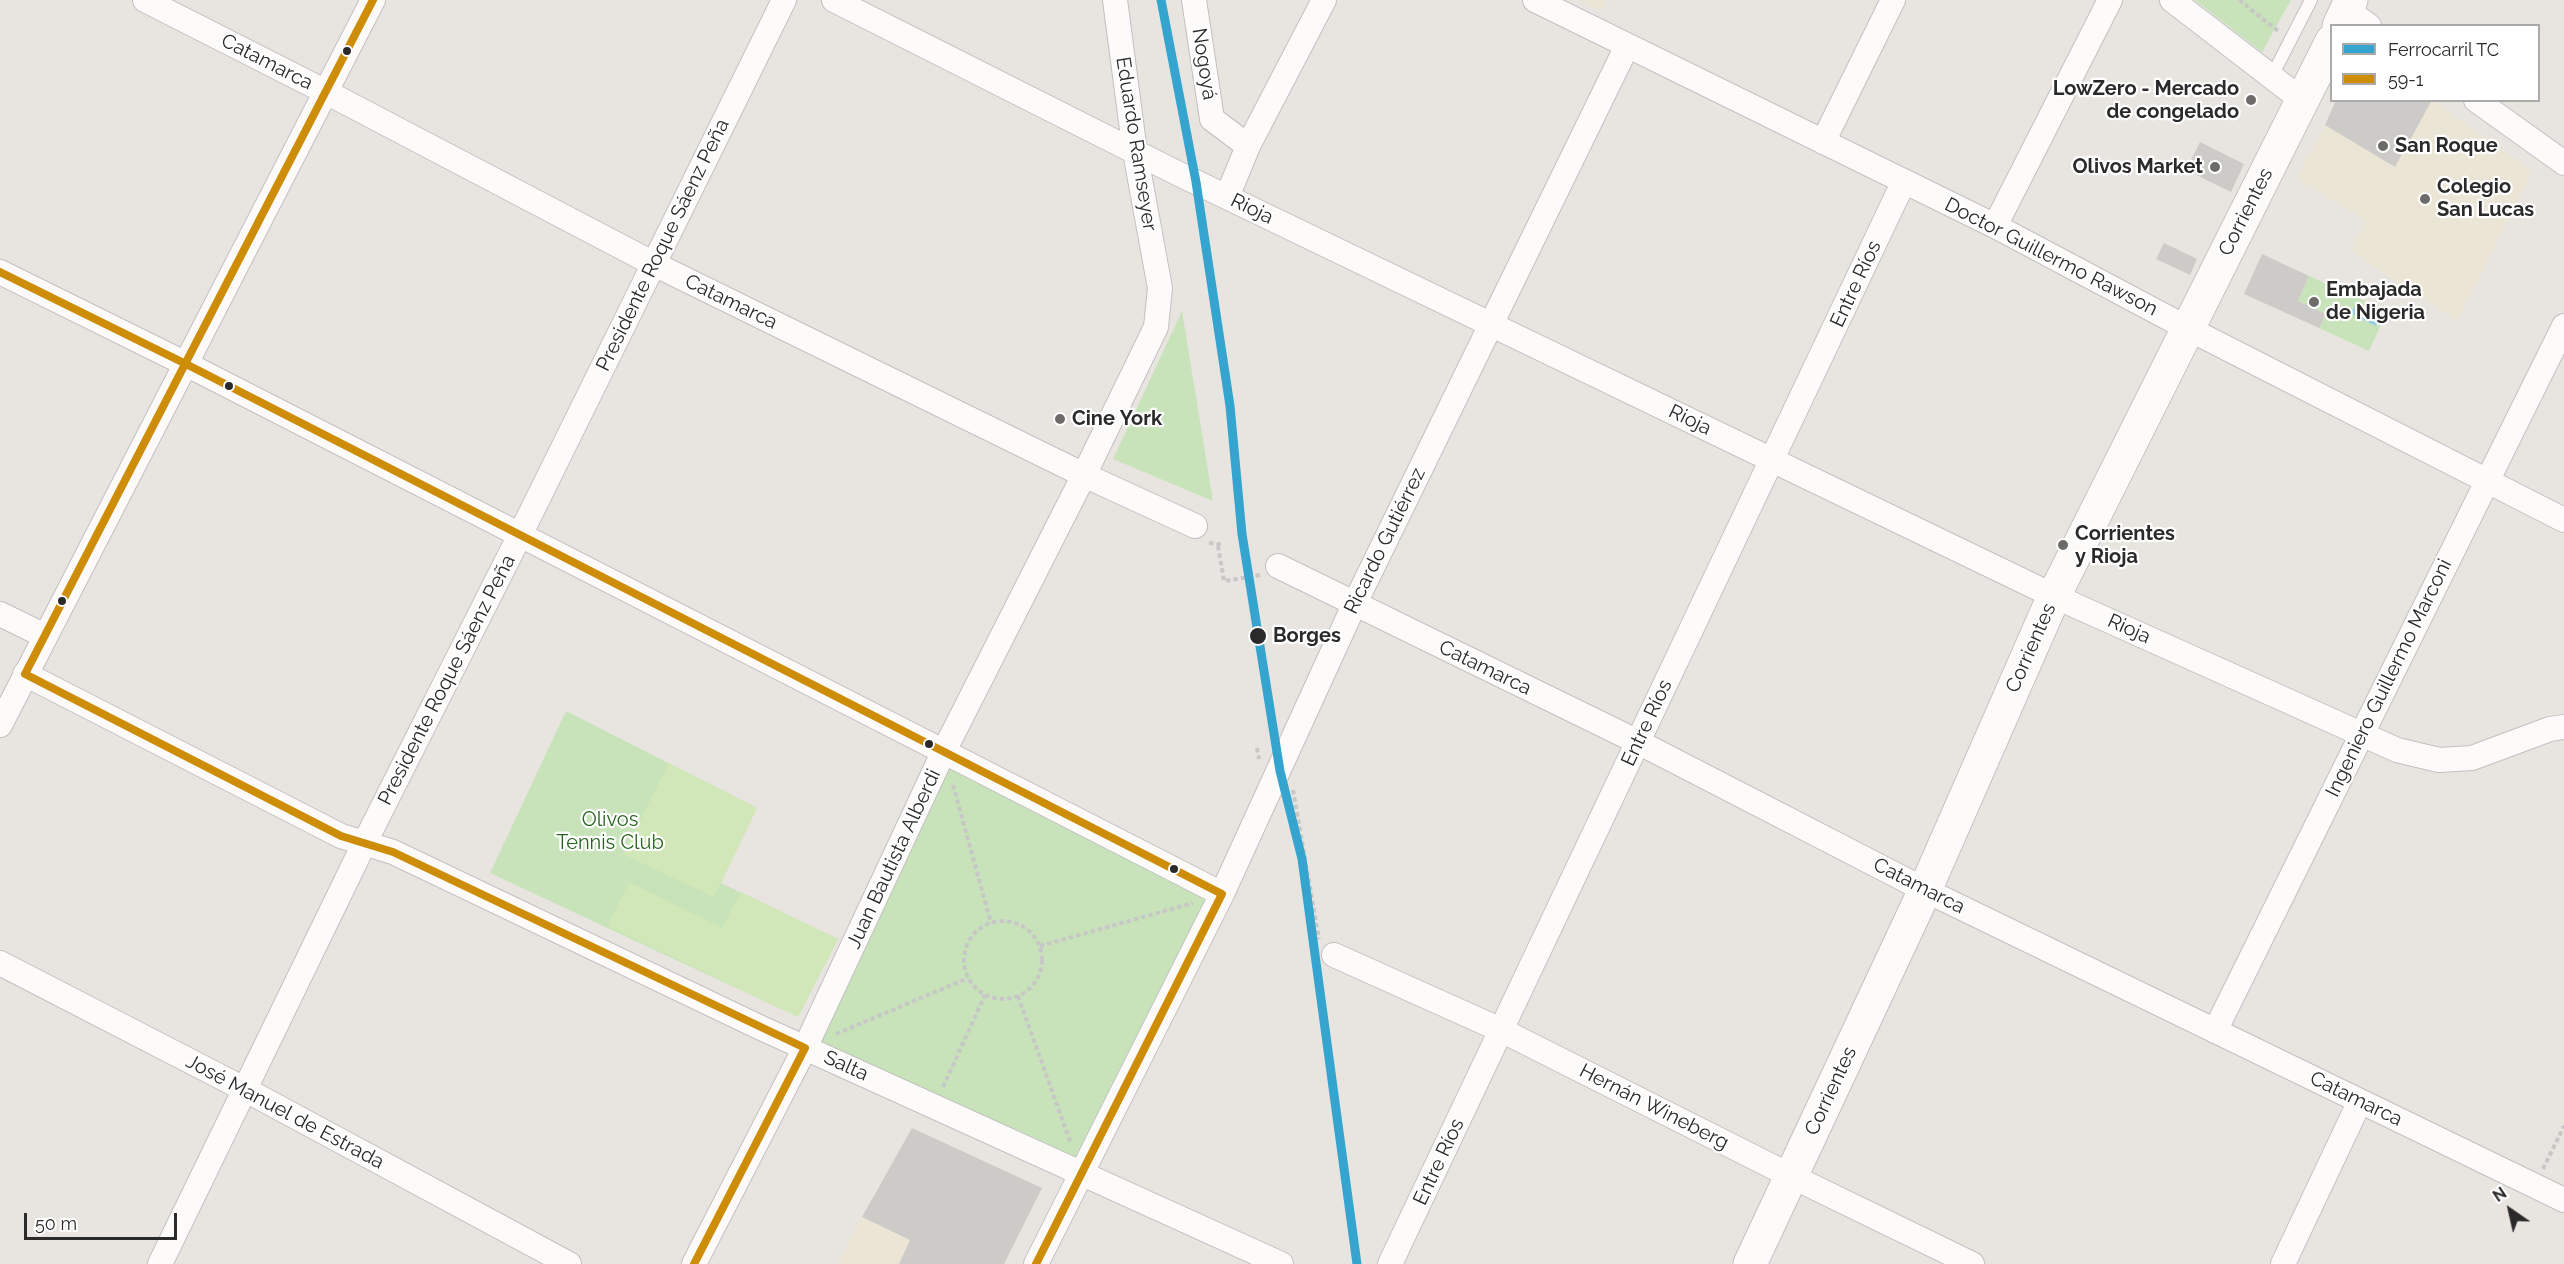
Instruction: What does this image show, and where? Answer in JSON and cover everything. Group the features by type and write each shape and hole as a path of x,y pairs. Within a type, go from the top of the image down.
{"street":[{"name":"Catamarca","path":"145,0 654,264 1084,475 1195,526"},
{"path":"0,725 372,0"},
{"name":"Presidente Roque Sáenz Peña","path":"160,1264 364,844 520,535 784,0"},
{"name":"Rioja","path":"834,0 1227,197 2054,596 2397,750 2439,760 2472,758 2550,729 2564,727"},
{"name":"Eduardo Ramseyer","path":"1115,0 1135,152 1160,288"},
{"name":"Nogoyá","path":"1194,0 1212,119 1248,146"},
{"path":"1227,197 1248,146 1324,0"},
{"name":"Doctor Guillermo Rawson","path":"1535,0 1995,226 2187,328 2564,520"},
{"path":"1823,142 1893,0"},
{"path":"1995,226 2110,0"},
{"path":"2172,0 2303,101"},
{"name":"Corrientes","path":"1750,1264 1925,890 2054,596 2330,43"},
{"name":"Ricardo Gutiérrez","path":"1036,1264 1222,894 1354,603 1627,46"},
{"path":"2479,102 2564,163"},
{"name":"Entre Ríos","path":"1390,1264 1904,181"},
{"path":"0,272 186,364 1222,894"},
{"name":"Juan Bautista Alberdi","path":"694,1264 805,1048 944,753 1156,327 1160,288"},
{"name":"Ingeniero Guillermo Marconi","path":"2215,1031 2564,326"},
{"name":"Catamarca","path":"1274,570 1354,603 1638,742 1925,890 2564,1200"},
{"path":"0,614 45,636"},
{"name":"Salta","path":"25,674 341,836 393,852 805,1048 1281,1264"},
{"name":"Hernán Wineberg","path":"1334,956 1501,1030 1972,1264"},
{"name":"José Manuel de Estrada","path":"0,963 246,1090 569,1264"},
{"path":"2283,1264 2360,1101"}],"lane":[{"path":"2274,78 2311,0"}],"path":[{"path":"2239,0 2291,40"},
{"path":"1218,546 1224,581 1274,570"},
{"path":"944,753 991,923"},
{"path":"1282,764 1295,794 1321,946 1334,956"},
{"path":"1040,946 1222,894"},
{"path":"1004,921 1017,923 1029,930 1040,946 1042,965 1039,977 1032,987 1018,996 997,999 975,988 968,978 964,965 965,952 970,939 979,929 991,923 1004,921"},
{"path":"805,1048 968,978"},
{"path":"939,1095 986,995"},
{"path":"1018,996 1082,1173"},
{"path":"2534,1185 2564,1126"}],"shaded area":[{"path":"1579,0 1606,0 1601,11"},
{"name":"Colegio San Lucas","path":"2431,102 2435,102 2532,171 2458,321 2350,251 2365,220 2297,178 2325,125 2395,166"},
{"path":"862,1217 910,1240 899,1264 838,1264"}],"green space":[{"path":"2195,0 2291,0 2262,52"},
{"path":"2309,276 2387,311 2369,351 2319,328 2326,314 2298,301"},
{"path":"1182,311 1213,501 1113,459"},
{"name":"Olivos Tennis Club","path":"566,711 757,808 721,883 838,939 798,1017 490,873"},
{"path":"943,753 1222,894 1081,1173 805,1048"},
{"path":"669,763 757,808 714,897 623,854"},
{"path":"629,882 722,928 741,892 838,939 798,1017 608,926"}],"water":[{"path":"2356,303 2381,314 2376,326 2351,314"}],"building":[{"name":"San Roque","path":"2335,102 2431,102 2395,167 2325,125"},
{"name":"Olivos Market","path":"2200,142 2244,164 2231,192 2186,170"},
{"path":"2164,243 2197,259 2190,275 2156,259"},
{"path":"2262,254 2309,276 2298,301 2326,314 2319,328 2244,294"},
{"path":"912,1128 1042,1188 1004,1264 899,1264 910,1240 862,1217"}],"rail line":[{"name":"TC","path":"1161,0 1196,182 1230,406 1242,534 1280,771 1302,859 1357,1264"}],"transit line":[{"name":"59-1","path":"373,0 25,674 341,836 393,852 805,1048 694,1264"},
{"name":"59-1","path":"0,272 186,364 1222,894 1036,1264"}],"place":[{"name":"LowZero - Mercado de congelado","path":"2251,100"},
{"name":"San Roque","path":"2383,146"},
{"name":"Olivos Market","path":"2215,167"},
{"name":"Colegio San Lucas","path":"2425,199"},
{"name":"Embajada de Nigeria","path":"2314,302"},
{"name":"Cine York","path":"1060,419"},
{"name":"Corrientes y Rioja","path":"2063,545"},
{"name":"Borges","path":"1258,636"}]}
